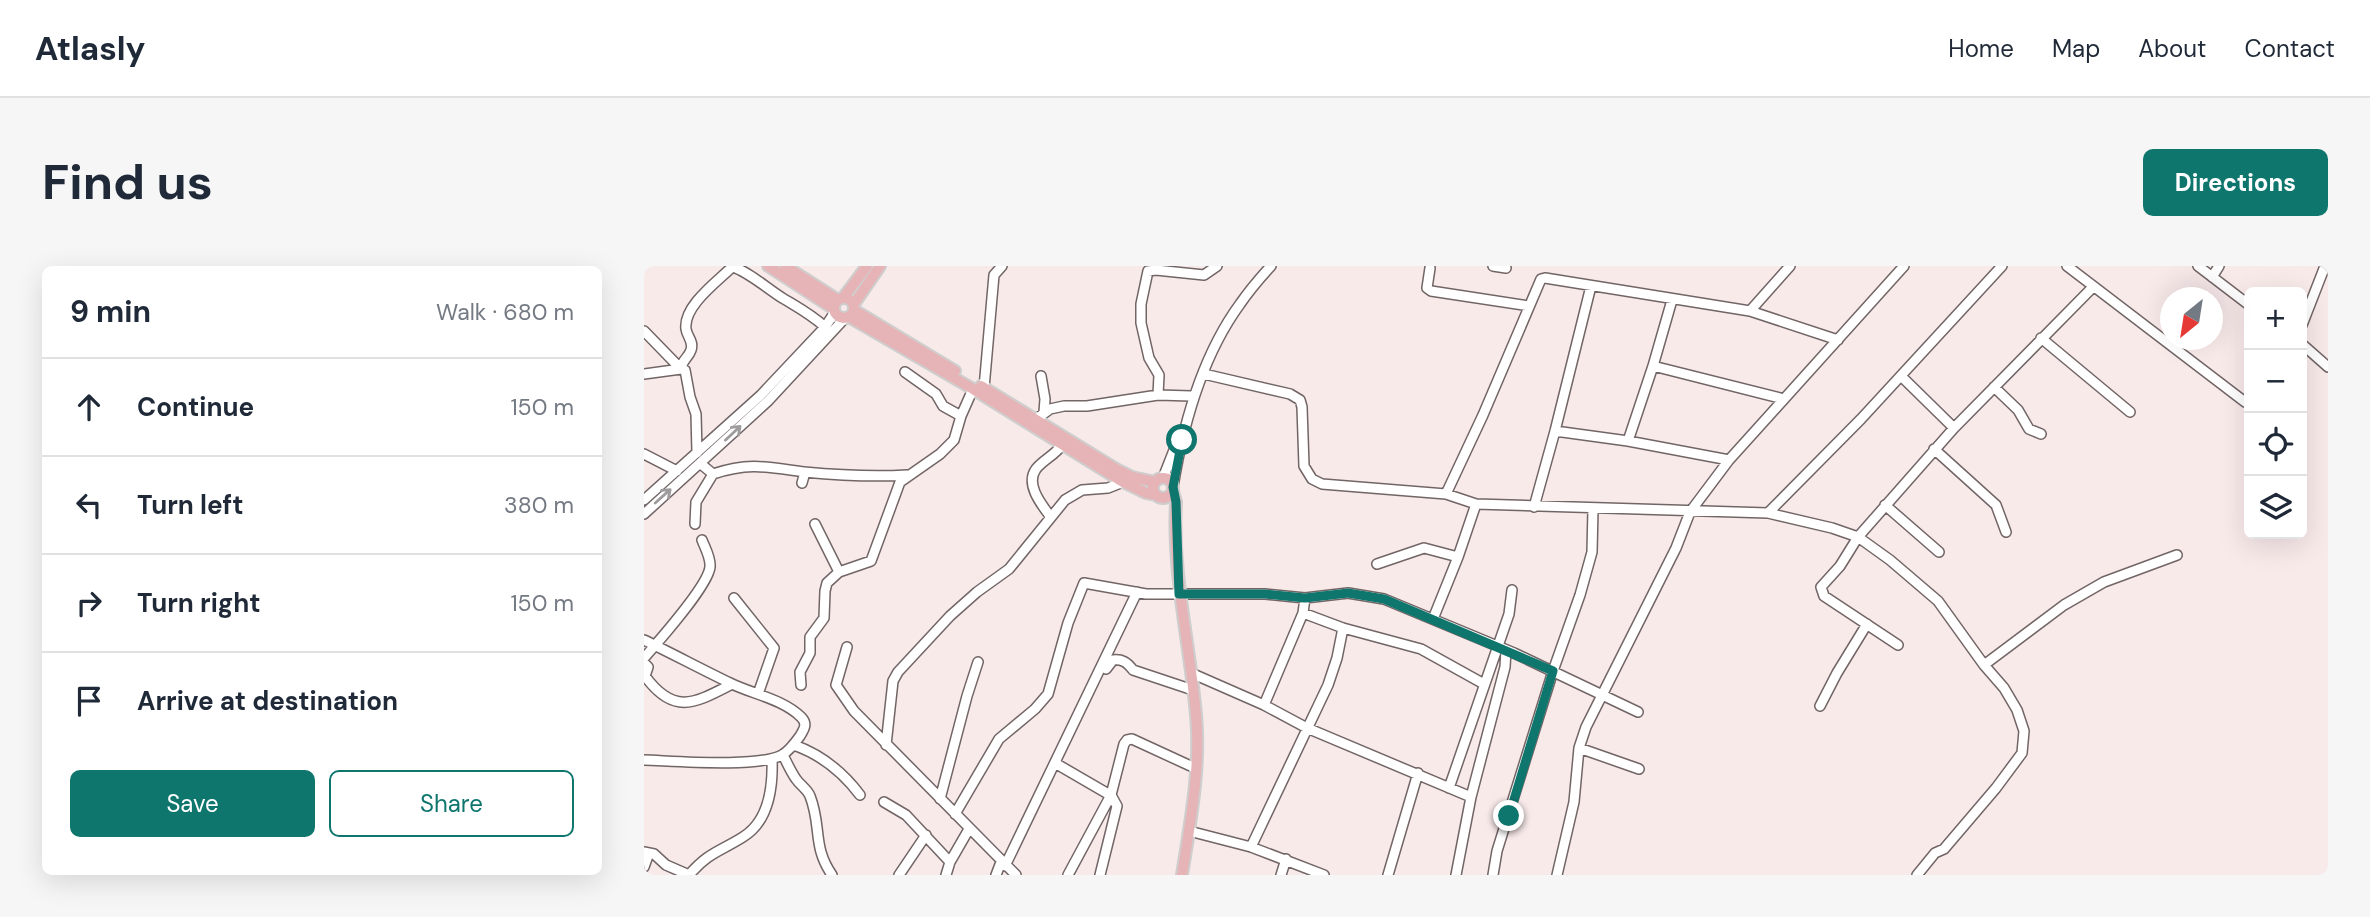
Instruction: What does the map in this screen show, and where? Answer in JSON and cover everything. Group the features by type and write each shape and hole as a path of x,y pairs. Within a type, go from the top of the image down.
{"main road":[{"path":"768,266 1116,469 1132,477 1170,481 1167,493"},
{"path":"785,266 844,308"},
{"path":"844,308 867,266"},
{"path":"844,308 880,266"},
{"path":"979,389 1123,482 1146,493 1167,493"},
{"path":"1159,480 1153,487 1167,493 1176,502 1179,594 1197,718 1189,831 1182,875"}],"street":[{"path":"681,369 682,361 691,351 692,341 686,330 688,318 703,294 732,266 800,307 825,327"},
{"path":"801,685 800,672 810,653 810,637 824,618 827,583 839,572 871,561 900,482 940,454 954,440 961,416 979,389 994,275 1002,266"},
{"path":"1158,395 1159,375 1149,358 1141,323 1141,304 1149,271 1204,275 1217,266"},
{"path":"1167,493 1204,374 1220,337 1239,304 1267,266"},
{"path":"1159,480 1179,438 1210,344 1231,307 1267,266"},
{"path":"1493,266 1506,268"},
{"path":"1750,312 1790,266"},
{"path":"1556,875 1574,802 1579,748 1586,727 1676,548 1690,512 1729,460 1904,266"},
{"path":"1768,513 1901,376 2001,266"},
{"path":"2067,266 2244,401"},
{"path":"2198,266 2244,301"},
{"path":"2212,277 2219,266"},
{"path":"1430,268 1427,288 1431,291 1529,306"},
{"path":"2307,313 2326,268"},
{"path":"1446,494 1483,415 1538,283 1545,278 1750,312 1838,340"},
{"path":"1534,507 1591,286"},
{"path":"1898,645 1821,592 1821,587 1840,566 1858,537 1934,449 2092,287"},
{"path":"1628,441 1672,300"},
{"path":"644,500 761,394 844,308"},
{"path":"644,514 768,401 844,308"},
{"path":"644,331 685,370 696,414 697,453"},
{"path":"2041,338 2130,412"},
{"path":"2307,348 2328,367"},
{"path":"1653,366 1784,399"},
{"path":"644,374 681,369"},
{"path":"905,372 936,394 943,407 961,416"},
{"path":"1204,374 1290,394 1300,400 1303,407 1304,466 1307,473 1318,482 1446,494 1476,504 1768,513 1858,537 1938,601 1983,665 2004,688 2017,710 2024,731 2022,753 1967,823 1944,849 1935,853 1917,875"},
{"path":"1041,376 1044,412"},
{"path":"1901,376 1954,428"},
{"path":"1994,387 2018,410 2029,429 2041,434"},
{"path":"1035,420 1044,412 1064,406 1087,406 1158,395 1191,396"},
{"path":"1555,431 1628,441 1729,460"},
{"path":"1050,516 1038,501 1032,477 1036,469 1062,445"},
{"path":"1934,449 1996,506 2006,532"},
{"path":"644,454 677,471"},
{"path":"701,464 713,474"},
{"path":"695,524 696,502 713,474 736,467 750,465 805,472 908,475"},
{"path":"802,484 805,472"},
{"path":"886,745 894,676 950,616 1009,569 1065,500 1082,490 1108,488 1123,482"},
{"path":"1433,619 1476,504"},
{"path":"1885,505 1939,552"},
{"path":"1493,875 1497,851 1592,552 1594,509"},
{"path":"815,524 839,572"},
{"path":"702,540 710,568 705,579 644,660 649,667 645,676 664,697 674,702 691,702 705,698 732,684"},
{"path":"1377,564 1424,548 1458,557"},
{"path":"1983,665 2064,605 2094,587 2144,565 2177,555"},
{"path":"955,814 999,739 1035,709 1048,694 1068,623 1084,583 1138,592 1265,594 1305,598 1348,593 1384,599 1553,671 1638,712"},
{"path":"1449,788 1484,684 1501,648 1509,614 1511,590"},
{"path":"996,875 1094,685 1138,592"},
{"path":"734,598 774,648 758,694"},
{"path":"1264,705 1303,613 1305,598"},
{"path":"1303,613 1343,628 1422,649 1484,684"},
{"path":"1820,706 1867,624"},
{"path":"1251,847 1328,685 1343,628"},
{"path":"644,640 732,684 788,707 805,722 805,727 794,745 783,755 772,758 735,762 644,760"},
{"path":"847,648 836,685 854,711 1016,875"},
{"path":"1456,875 1471,797 1503,676 1501,648"},
{"path":"1094,685 1113,660 1119,659 1129,664 1133,670 1194,690"},
{"path":"940,799 978,662"},
{"path":"1191,673 1264,705 1307,728 1471,797"},
{"path":"1068,875 1111,795 1127,740 1132,739 1195,768"},
{"path":"794,745 827,760 860,794"},
{"path":"1579,748 1639,769"},
{"path":"783,755 797,780 808,792 817,818 818,849 832,875"},
{"path":"644,867 646,853 653,854 666,865 689,875 704,858 745,836 756,824 768,802 773,782 772,758"},
{"path":"1055,762 1111,795 1117,806 1100,875"},
{"path":"1388,875 1418,773"},
{"path":"884,802 906,816 950,862"},
{"path":"946,875 950,862 969,830"},
{"path":"1189,831 1251,847 1324,875"},
{"path":"899,875 926,835"},
{"path":"1281,875 1286,859"}],"route":[{"path":"1182,440 1173,491 1176,498 1179,594 1265,594 1305,598 1348,593 1384,599 1553,671 1509,816"}]}
